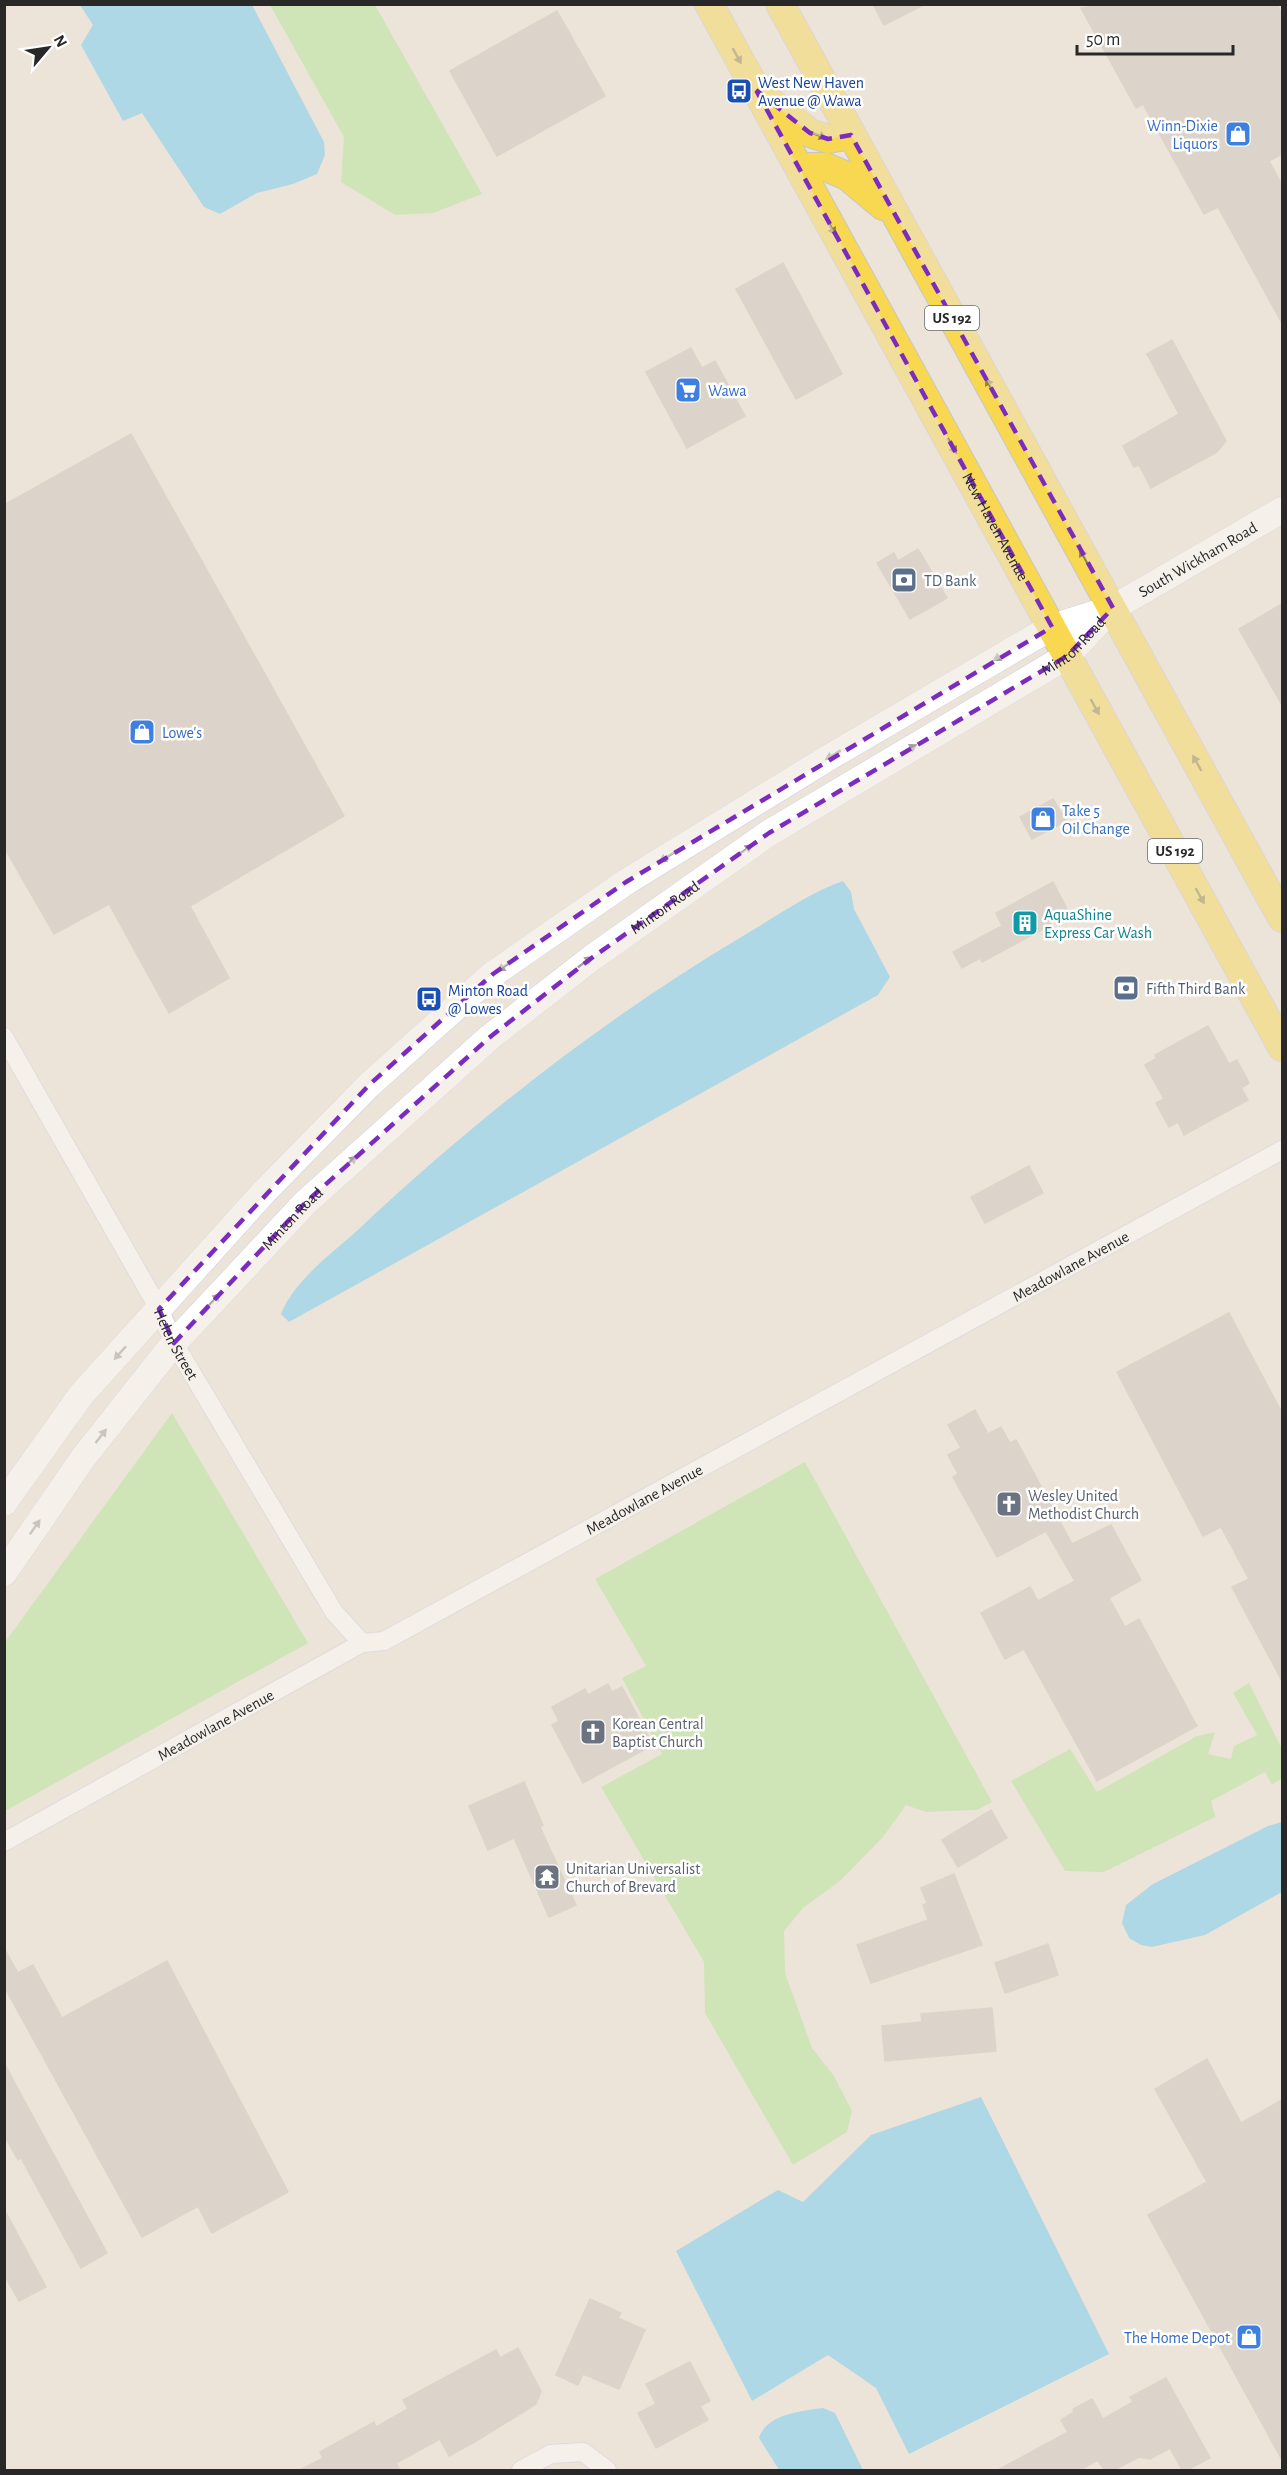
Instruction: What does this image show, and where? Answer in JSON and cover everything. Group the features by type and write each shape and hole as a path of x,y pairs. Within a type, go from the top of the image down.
{"main road":[{"name":"New Haven Avenue","path":"709,4 1282,1047"},
{"name":"US 192","path":"780,4 1282,918"},
{"path":"756,90 810,133 828,139 851,135"},
{"path":"799,167 826,167 847,176 897,217"},
{"name":"South Wickham Road","path":"1113,608 1282,510"},
{"name":"Minton Road","path":"4,1503 81,1395 264,1192 369,1085 493,974 626,882 833,755 1052,627 1113,608"},
{"name":"Minton Road","path":"4,1573 84,1458 174,1343 305,1203 490,1037 593,957 769,833 1067,656 1113,608"}],"street":[{"name":"Helen Street","path":"4,1037 159,1309 174,1343 334,1612 362,1642"},
{"name":"Meadowlane Avenue","path":"4,1842 362,1642 384,1641 1282,1150"},
{"path":"521,2470 551,2454 583,2452 607,2470"}],"highlighted area":[{"path":"756,90 810,133 828,139 851,135 1113,608 1067,656 769,833 593,957 490,1037 305,1203 174,1343 159,1309 369,1085 493,974 626,882 1052,627"}],"green space":[{"path":"270,5 375,5 482,194 433,213 395,215 341,182 344,137"},
{"path":"172,1413 308,1643 5,1811 5,1642"},
{"path":"805,1462 992,1802 977,1810 926,1812 906,1805 883,1837 841,1880 803,1908 784,1931 785,1973 812,2048 834,2076 852,2111 847,2132 793,2165 705,2013 704,1962 601,1787 662,1754 622,1678 646,1666 595,1579"},
{"path":"1249,1683 1282,1749 1282,1778 1272,1785 1265,1772 1211,1801 1215,1817 1104,1872 1065,1871 1011,1781 1070,1749 1097,1792 1197,1736 1215,1732 1208,1754 1231,1759 1234,1746 1257,1735 1233,1693"}],"water":[{"path":"80,5 252,5 324,142 325,155 317,174 293,184 257,193 220,214 204,207 142,113 123,121 81,45 93,25"},
{"path":"843,881 851,892 854,909 890,977 878,995 289,1322 281,1314 295,1289 305,1278 404,1187 496,1109 592,1035 692,968 805,898"},
{"path":"1282,1822 1282,1892 1205,1935 1152,1947 1141,1945 1129,1938 1122,1923 1126,1905 1153,1884 1268,1826"},
{"path":"981,2097 1109,2354 909,2454 876,2388 828,2355 752,2401 676,2251 778,2190 803,2202 871,2135"},
{"path":"823,2408 835,2413 863,2470 779,2470 759,2438 763,2430 786,2415"}],"building":[{"path":"873,4 925,4 884,25"},
{"path":"1087,4 1277,4 1282,14 1282,154 1269,161 1282,185 1282,323 1218,207 1204,214 1143,104 1136,108 1081,8 1089,7"},
{"path":"557,11 605,96 497,156 450,71"},
{"name":"Wawa","path":"783,263 842,374 796,399 736,289"},
{"path":"1172,340 1226,441 1217,452 1151,488 1139,465 1134,467 1123,446 1179,414 1147,354"},
{"path":"691,348 702,368 715,361 745,416 687,448 646,372"},
{"path":"131,434 344,816 190,906 229,978 169,1013 109,904 54,934 4,847 4,505"},
{"path":"918,549 947,598 910,619 877,563 894,553 898,561"},
{"path":"1282,604 1282,705 1239,629"},
{"name":"Take 5 Oil Change","path":"1053,799 1066,821 1032,839 1020,817"},
{"name":"AquaShine Express Car Wash","path":"1053,882 1068,911 1049,921 1051,925 982,962 980,958 962,968 953,952 1002,926 996,913"},
{"path":"1208,1026 1229,1064 1237,1060 1249,1083 1241,1088 1248,1100 1184,1135 1178,1122 1169,1127 1156,1103 1164,1099 1145,1065 1157,1058 1155,1055"},
{"path":"1029,1166 1043,1193 985,1223 971,1197"},
{"path":"1229,1313 1282,1413 1282,1681 1232,1587 1249,1579 1221,1527 1203,1536 1117,1372"},
{"path":"975,1410 988,1434 1001,1427 1010,1443 1016,1440 1072,1544 1111,1525 1141,1580 1109,1598 1125,1627 1139,1619 1197,1726 1097,1781 1024,1649 1005,1659 981,1613 1030,1587 1038,1601 1075,1581 1046,1531 997,1557 953,1477 958,1474 948,1455 961,1448 948,1425"},
{"name":"Korean Central Baptist Church","path":"608,1684 612,1692 622,1687 653,1745 583,1783 552,1725 559,1721 552,1707 585,1689 588,1695"},
{"name":"Unitarian Universalist Church of Brevard","path":"524,1782 543,1825 540,1827 576,1905 549,1917 514,1838 488,1850 469,1806"},
{"path":"991,1810 1007,1838 958,1867 942,1840"},
{"path":"954,1874 982,1945 871,1983 857,1945 928,1920 923,1905 927,1903 921,1888"},
{"path":"1048,1944 1058,1975 1005,1993 995,1963"},
{"path":"4,1948 18,1973 33,1965 62,2018 167,1961 288,2192 212,2233 198,2206 142,2237 4,1986"},
{"path":"992,2008 996,2051 885,2061 882,2026 922,2022 921,2014"},
{"name":"The Home Depot","path":"1207,2059 1241,2123 1282,2100 1282,2460 1148,2215 1207,2182 1155,2089"},
{"path":"4,2063 107,2253 81,2268 21,2158 18,2160 4,2135"},
{"path":"4,2209 46,2287 19,2301 4,2274"},
{"path":"590,2299 621,2313 618,2318 645,2330 619,2389 583,2374 578,2385 556,2375"},
{"path":"518,2348 541,2391 536,2404 478,2440 449,2456 440,2439 396,2463 400,2470 300,2470 323,2458 320,2452 374,2422 376,2427 408,2409 403,2400 496,2350 500,2358"},
{"path":"690,2362 710,2401 700,2406 708,2420 656,2448 638,2413 656,2404 646,2384"},
{"path":"1166,2378 1210,2458 1187,2470 1182,2470 1170,2448 1150,2459 1139,2457 1114,2470 1104,2470 1098,2460 1080,2470 998,2470 1068,2432 1061,2420 1074,2412 1073,2409 1092,2399 1103,2419 1133,2402 1130,2397"}],"place":[{"name":"West New Haven Avenue @ Wawa","path":"739,91"},
{"name":"Winn-Dixie Liquors","path":"1238,134"},
{"name":"Wawa","path":"688,390"},
{"name":"TD Bank","path":"904,580"},
{"name":"Lowe's","path":"142,732"},
{"name":"Take 5 Oil Change","path":"1043,819"},
{"name":"AquaShine Express Car Wash","path":"1025,923"},
{"name":"Fifth Third Bank","path":"1126,988"},
{"name":"Minton Road @ Lowes","path":"429,999"},
{"name":"Wesley United Methodist Church","path":"1009,1504"},
{"name":"Korean Central Baptist Church","path":"593,1732"},
{"name":"Unitarian Universalist Church of Brevard","path":"547,1877"},
{"name":"The Home Depot","path":"1249,2337"}]}
